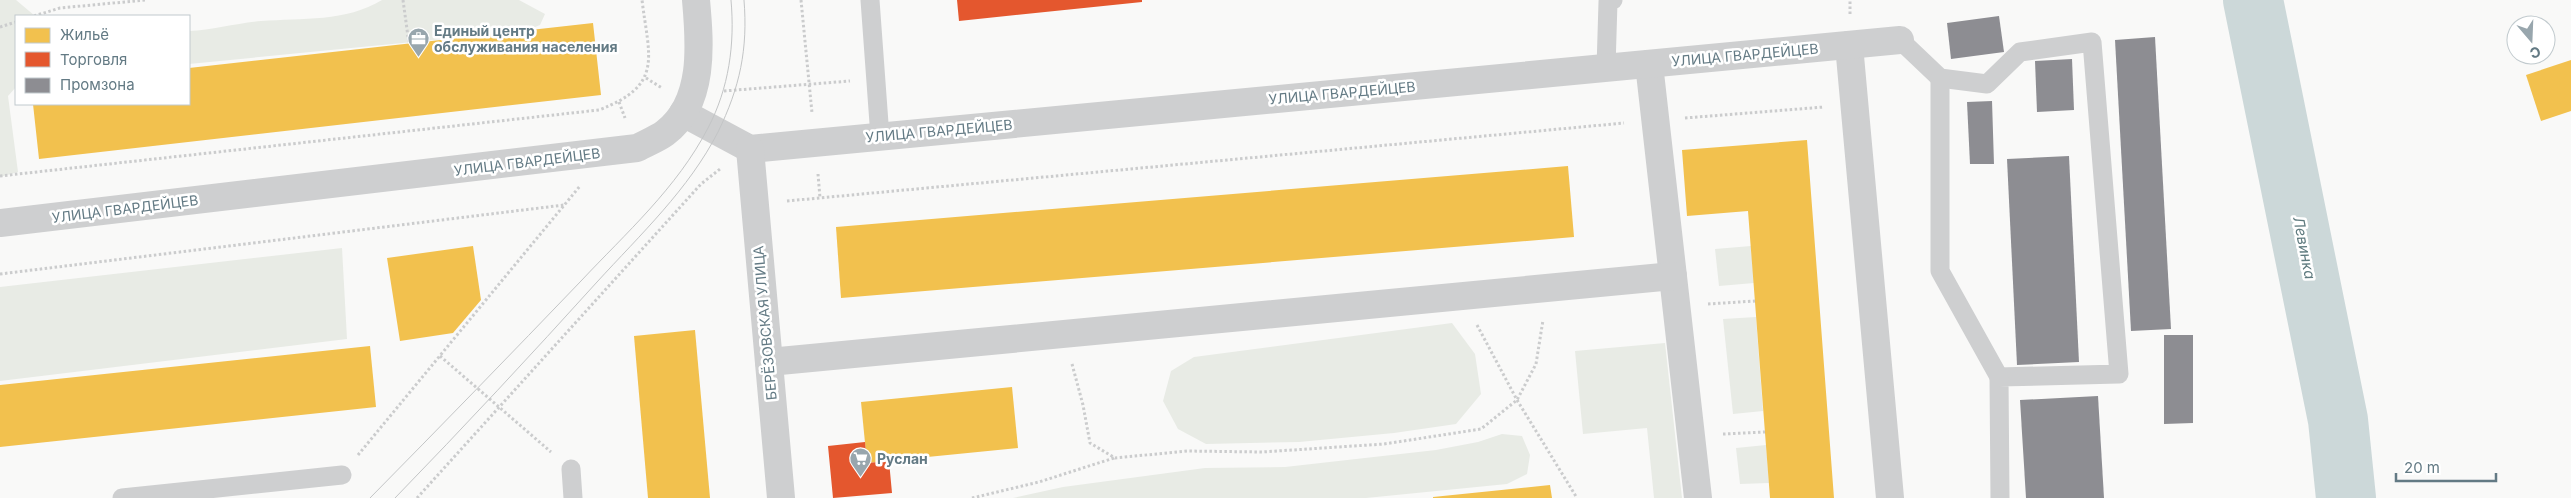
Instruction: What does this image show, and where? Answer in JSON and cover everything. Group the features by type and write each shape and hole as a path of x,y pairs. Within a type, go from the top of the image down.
{"street":[{"path":"696,0 699,38 698,64 688,103 750,149"},
{"name":"УЛИЦА ГВАРДЕЙЦЕВ","path":"750,149 1900,40"},
{"path":"1849,45 1890,498"},
{"path":"1649,64 1698,498"},
{"name":"УЛИЦА ГВАРДЕЙЦЕВ","path":"0,223 637,148 665,133 688,103"},
{"name":"БЕРЁЗОВСКАЯ УЛИЦА","path":"750,149 781,498"},
{"path":"769,362 1673,276"}],"lane":[{"path":"870,0 880,137"},
{"path":"1606,68 1608,2 1614,0"},
{"path":"1900,40 1940,78 1987,84 2020,52 2092,42 2120,374 1999,377"},
{"path":"1940,78 1940,270 1999,377 2000,498"},
{"path":"571,469 573,498"},
{"path":"122,498 342,475"}],"path":[{"path":"37,15 60,8 146,0"},
{"path":"403,0 409,44"},
{"path":"0,176 599,110 619,102 634,93 646,78 648,57 642,0"},
{"path":"801,0 820,198"},
{"path":"0,27 15,22"},
{"path":"688,103 810,84 875,79"},
{"path":"342,475 628,127 619,102"},
{"path":"755,204 1656,120 1854,104"},
{"path":"418,498 701,184 750,149"},
{"path":"0,274 564,205"},
{"path":"972,498 1039,482 1115,458 1188,451 1262,452 1384,444 1481,429 1517,400 1536,364 1548,288"},
{"path":"1461,296 1517,400 1578,498"},
{"path":"1677,307 1755,300"},
{"path":"1063,334 1084,405 1090,443 1115,458"},
{"path":"440,356 571,469"},
{"path":"1691,436 1765,432"}],"shaded area":[{"path":"0,0 16,0 34,15 15,15 15,88 8,96 18,172 0,177"},
{"path":"382,0 519,0 545,14 540,25 525,31 190,64 190,31 261,21 339,16 368,7"},
{"path":"1751,246 1754,283 1719,286 1715,249"},
{"path":"342,248 347,339 0,381 0,287"},
{"path":"1756,317 1763,411 1733,414 1723,319"},
{"path":"1452,323 1475,354 1481,394 1456,424 1394,433 1299,442 1206,444 1178,429 1163,401 1171,371 1194,357"},
{"path":"1665,343 1682,498 1654,498 1647,428 1583,434 1575,351"},
{"path":"1502,434 1522,436 1530,455 1527,474 1507,484 1366,498 1013,498 1063,487 1205,468 1285,467 1436,450 1478,442"},
{"path":"1766,445 1769,483 1740,484 1736,448"}],"building: Жильё":[{"path":"593,23 601,95 39,159 33,105 190,105 190,68"},
{"path":"2571,60 2571,111 2541,121 2526,75"},
{"path":"1807,140 1834,498 1770,498 1748,211 1687,216 1682,150"},
{"path":"1568,166 1574,237 841,298 836,227"},
{"path":"473,246 481,300 453,333 400,341 387,258"},
{"path":"695,330 710,498 648,498 634,336"},
{"path":"370,346 376,407 0,447 0,385"},
{"path":"1012,387 1018,448 867,463 861,402"},
{"path":"1550,485 1552,498 1433,498 1433,497"}],"building: Торговля":[{"path":"957,0 1142,0 1142,2 959,21"},
{"name":"Руслан","path":"865,442 867,463 889,461 892,493 833,498 828,446"}],"building: Промзона":[{"path":"1999,16 2004,52 1951,59 1947,23"},
{"path":"2155,37 2171,329 2131,331 2115,40"},
{"path":"2072,59 2074,110 2037,112 2035,61"},
{"path":"1992,101 1994,164 1970,164 1967,102"},
{"path":"2069,156 2079,362 2017,365 2007,159"},
{"path":"2164,335 2193,335 2193,423 2164,424"},
{"path":"2098,396 2104,498 2026,498 2020,400"}],"waterway":[{"name":"Левинка","path":"2253,0 2338,420 2346,498"}],"tram line":[{"path":"370,498 633,227 681,170 708,128 726,82 732,33 731,0"},
{"path":"395,498 647,229 693,173 718,132 737,83 745,35 744,0"}],"place":[{"name":"Единый центр обслуживания населения","path":"418,58"},
{"name":"Руслан","path":"861,478"}]}
